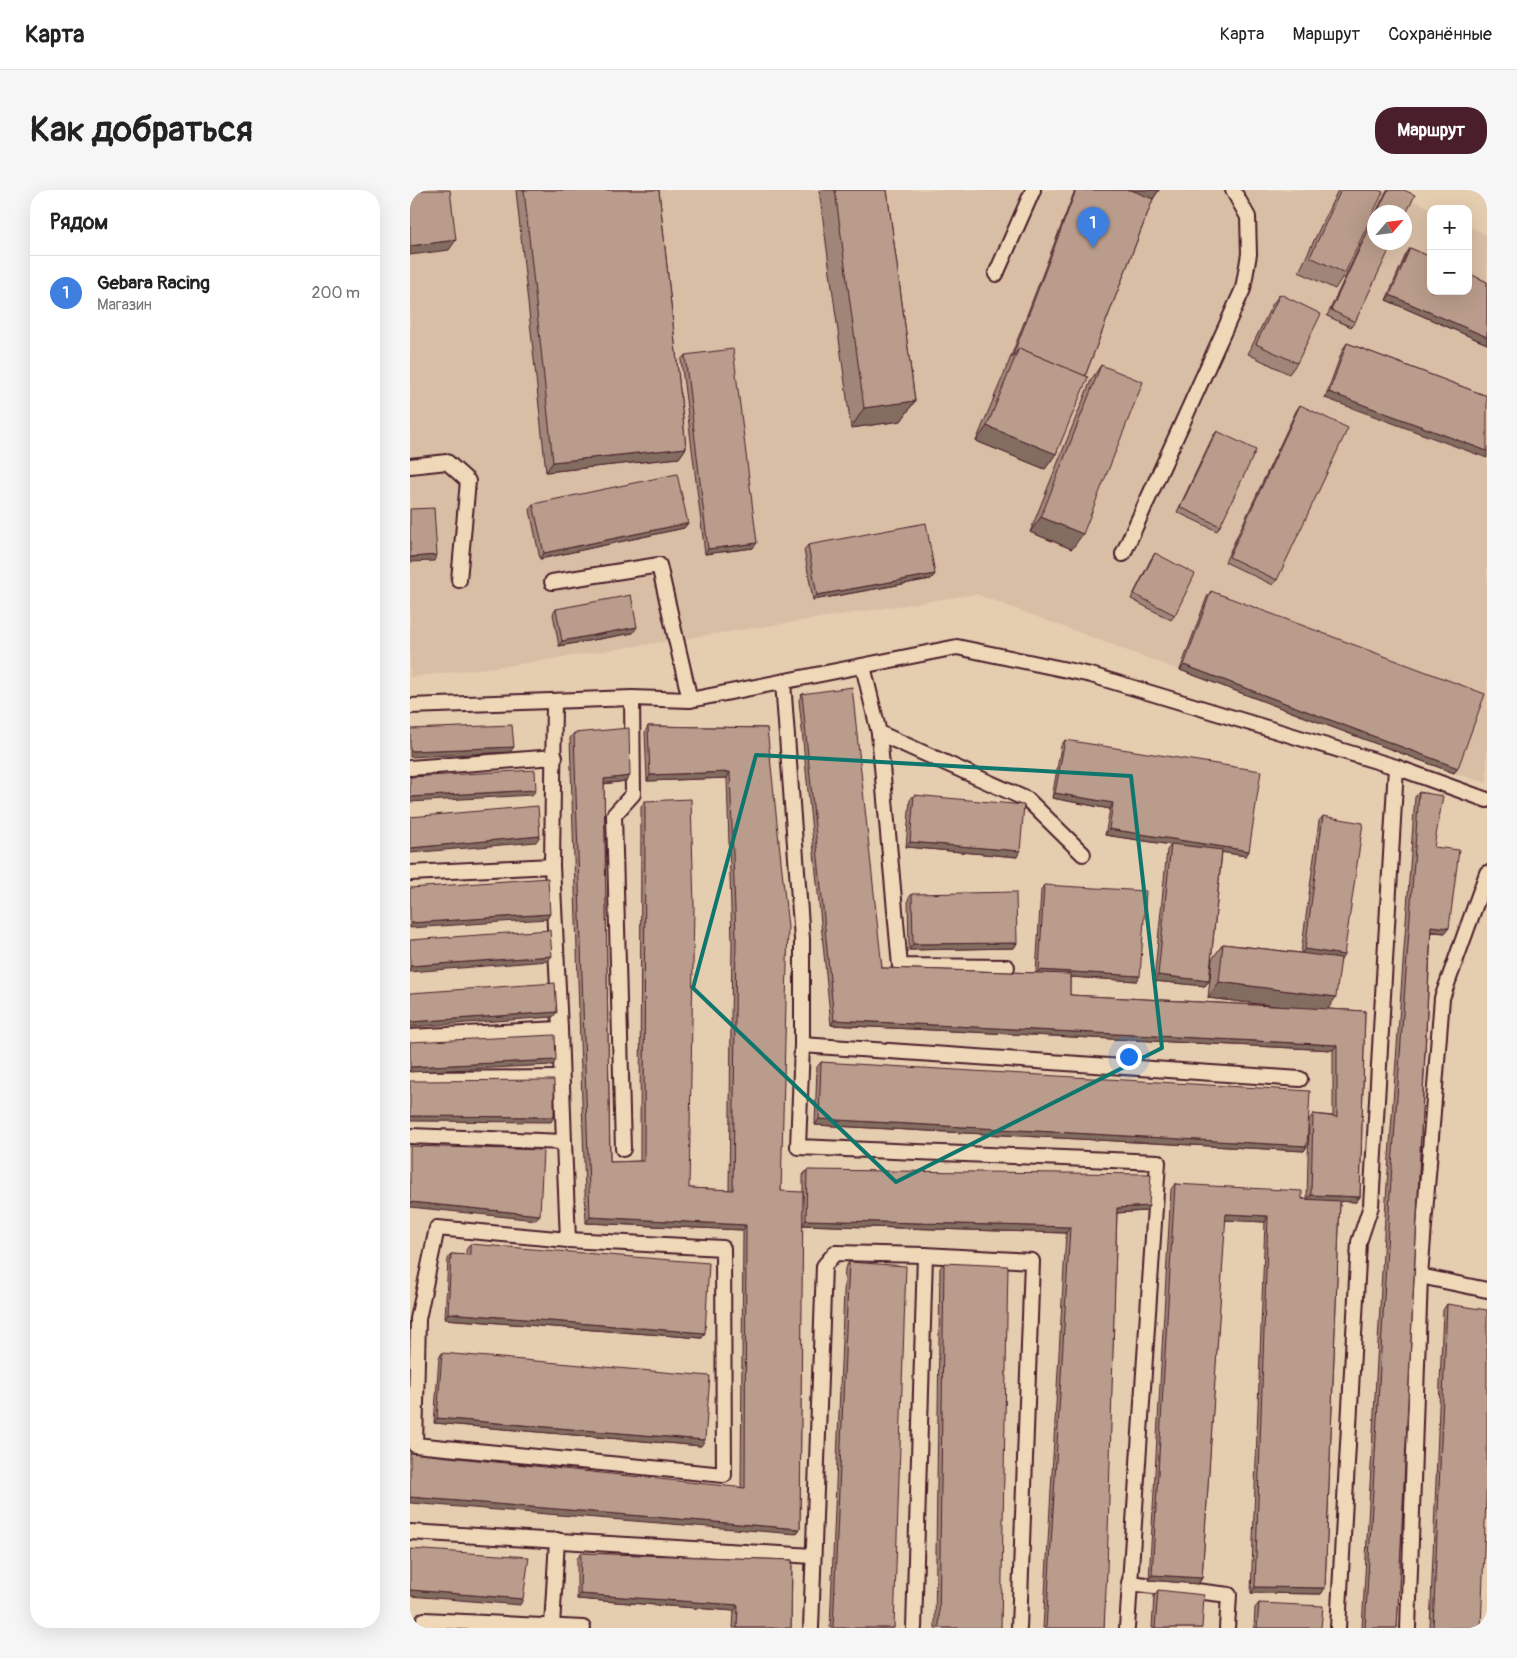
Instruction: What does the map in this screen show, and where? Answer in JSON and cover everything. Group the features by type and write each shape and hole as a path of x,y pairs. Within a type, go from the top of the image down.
{"lane":[{"path":"996,274 1033,190"},
{"path":"1123,554 1243,289 1250,254 1248,217 1233,190"},
{"path":"410,466 447,462 468,481 458,580"},
{"path":"552,582 659,565 690,700"},
{"path":"410,706 632,698 690,700 957,646 1091,675 1396,767 1487,800"},
{"path":"863,666 878,734 900,966 1007,966"},
{"path":"783,682 802,939 802,1045 798,1148 1158,1162 1127,1628"},
{"path":"623,1149 614,815 634,794 632,698"},
{"path":"554,702 555,757 552,866 568,1240"},
{"path":"878,734 1028,800 1083,854"},
{"path":"410,768 555,757"},
{"path":"1338,1628 1359,1242 1370,1206 1396,767"},
{"path":"410,873 552,866"},
{"path":"1408,1628 1420,1276 1442,998 1487,873"},
{"path":"410,1037 560,1029"},
{"path":"802,1045 1300,1079"},
{"path":"410,1080 561,1078"},
{"path":"410,1136 564,1142"},
{"path":"437,1228 568,1240 723,1248 724,1475 415,1445 418,1318 437,1228"},
{"path":"811,1628 824,1266 835,1253 925,1255 1032,1261 1019,1628"},
{"path":"914,1628 925,1255"},
{"path":"1420,1276 1487,1290"},
{"path":"410,1532 813,1556"},
{"path":"552,1626 557,1540"},
{"path":"1129,1583 1229,1595 1227,1628"},
{"path":"424,1628 424,1620 583,1628"}],"highlighted area":[{"path":"756,755 1131,776 1162,1048 896,1182 693,988"}],"shaded area":[{"path":"410,190 1392,190 1427,207 1427,295 1472,295 1472,228 1487,235 1487,783 1454,773 976,594 513,665 410,677"}],"building":[{"path":"410,190 450,190 456,240 410,246"},
{"path":"524,190 659,190 686,448 553,462"},
{"path":"835,190 887,190 915,401 864,408"},
{"path":"1076,190 1131,190 1153,199 1085,376 1019,348 1012,358"},
{"path":"1341,190 1378,190 1383,192 1377,205 1367,205 1367,226 1345,273 1310,257"},
{"path":"1388,190 1404,190 1415,195 1410,205 1380,205"},
{"path":"1367,233 1367,250 1389,250 1355,322 1331,310"},
{"path":"1412,249 1427,255 1427,295 1472,295 1472,275 1487,282 1487,337 1390,295 1409,250"},
{"path":"1280,294 1321,314 1297,363 1256,344"},
{"path":"1347,343 1487,396 1487,451 1329,392"},
{"path":"1019,348 1088,377 1056,454 987,426"},
{"path":"733,349 757,543 708,549 685,355"},
{"path":"1101,365 1143,382 1083,534 1041,517"},
{"path":"1300,405 1348,428 1277,580 1229,557"},
{"path":"1217,431 1256,450 1220,526 1180,507"},
{"path":"677,474 688,523 544,553 533,504"},
{"path":"434,508 437,555 410,557 410,509"},
{"path":"926,523 935,574 817,595 808,545"},
{"path":"1155,553 1195,574 1175,615 1134,594"},
{"path":"1211,591 1485,694 1458,768 1184,665"},
{"path":"631,595 637,627 562,641 556,609"},
{"path":"852,687 882,968 1070,974 1070,995 1365,1011 1360,1197 1311,1195 1313,1114 1337,1117 1337,1045 834,1020 802,694"},
{"path":"512,725 514,747 410,751 410,729"},
{"path":"648,726 767,728 788,927 781,1191 803,1192 800,1529 410,1497 410,1453 745,1488 746,1225 590,1217 574,733 629,728 630,776 604,779 610,1162 644,1161 645,801 691,799 694,907 689,1188 733,1190 736,937 730,772 650,775"},
{"path":"1065,740 1261,771 1249,851 1109,829 1113,803 1055,793"},
{"path":"535,770 536,790 410,797 410,777"},
{"path":"1419,792 1443,796 1434,847 1459,850 1449,928 1431,926 1397,1628 1365,1628 1390,1194"},
{"path":"914,795 1024,805 1020,851 910,842"},
{"path":"538,806 540,836 410,848 410,817"},
{"path":"1323,816 1363,823 1344,955 1305,949"},
{"path":"1171,844 1222,850 1209,981 1158,975"},
{"path":"548,878 550,914 410,923 410,888"},
{"path":"1044,885 1146,891 1140,976 1039,970"},
{"path":"1016,892 1017,943 913,944 912,894"},
{"path":"550,930 552,956 410,966 410,940"},
{"path":"1223,944 1341,958 1336,997 1219,982"},
{"path":"555,983 557,1012 410,1022 410,993"},
{"path":"555,1035 556,1060 410,1067 410,1042"},
{"path":"821,1062 1310,1091 1307,1146 819,1119"},
{"path":"554,1080 554,1117 410,1116 410,1081"},
{"path":"410,1146 543,1150 540,1215 410,1202"},
{"path":"807,1170 1151,1174 1149,1206 1117,1208 1104,1628 1046,1628 1070,1227 806,1220"},
{"path":"1175,1184 1302,1191 1302,1199 1340,1201 1325,1588 1255,1587 1268,1216 1226,1214 1202,1578 1152,1575"},
{"path":"470,1244 709,1263 705,1333 448,1313 451,1254 470,1255"},
{"path":"849,1262 906,1266 894,1628 833,1628"},
{"path":"944,1263 1008,1266 1001,1628 939,1628"},
{"path":"1447,1304 1487,1310 1487,1474 1481,1628 1433,1628"},
{"path":"442,1353 710,1376 705,1440 437,1418"},
{"path":"410,1549 529,1557 523,1599 410,1590"},
{"path":"581,1553 792,1560 791,1628 737,1628 738,1605 580,1594"},
{"path":"1158,1590 1204,1595 1202,1628 1155,1628"},
{"path":"1259,1603 1323,1606 1321,1628 1257,1628"}],"place":[{"name":"Gebara Racing","path":"1093,248"}]}
